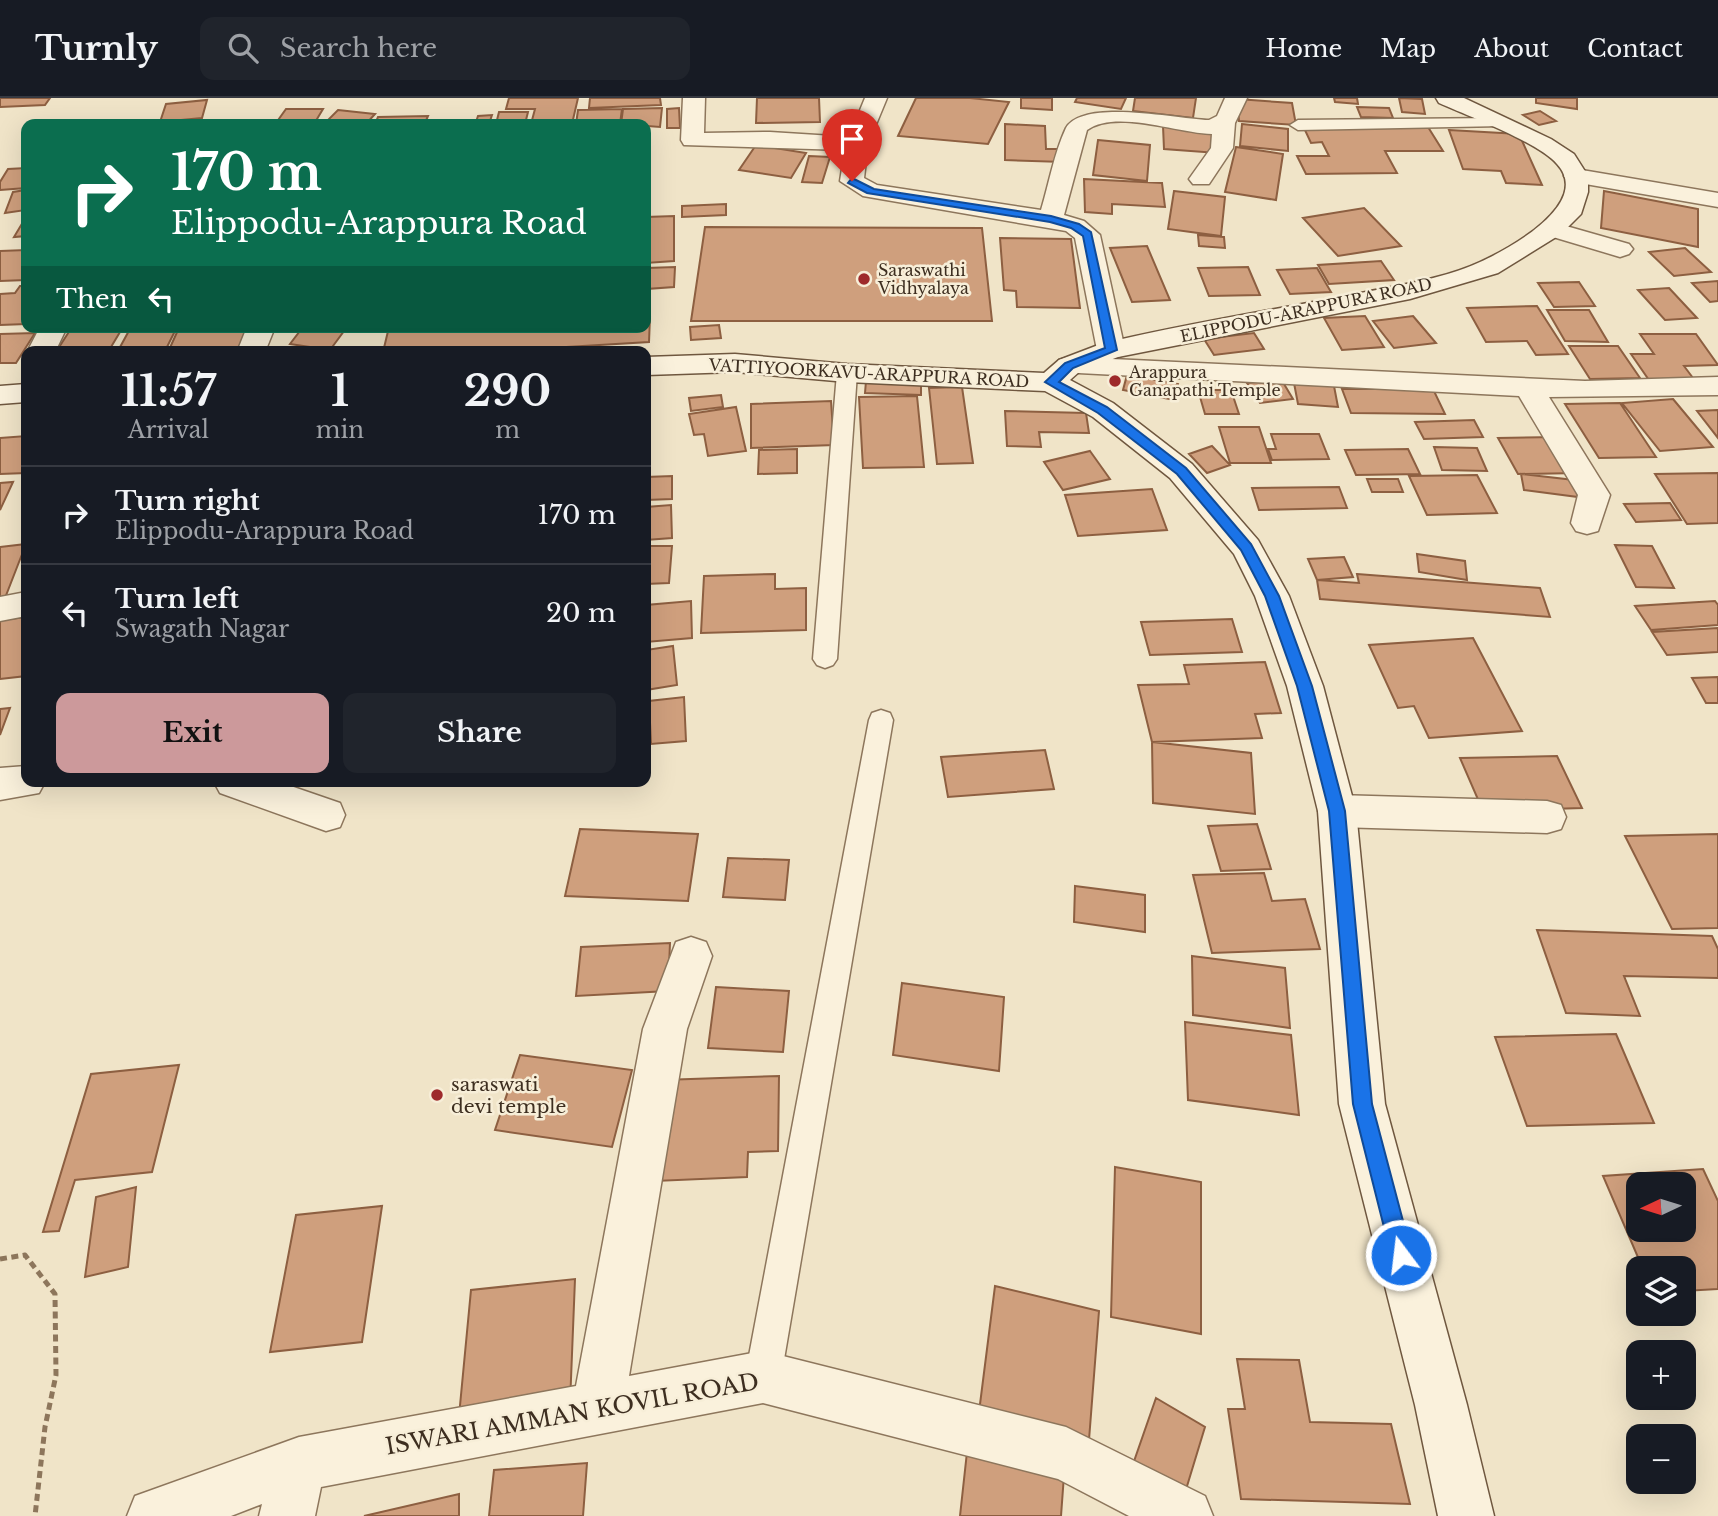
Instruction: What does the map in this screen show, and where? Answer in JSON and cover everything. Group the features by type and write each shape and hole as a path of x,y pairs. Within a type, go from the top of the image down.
{"street":[{"path":"694,98 692,140 770,139 857,144"},
{"path":"876,98 857,144 852,181 871,191 1051,219 1075,226 1087,235 1111,350"},
{"path":"1201,179 1223,148 1224,123 1236,98"},
{"path":"1447,98 1543,144 1566,159 1576,176 1718,200"},
{"path":"1051,219 1077,127 1087,117 1113,114 1207,128 1224,123"},
{"name":"ELIPPODU-ARAPPURA ROAD","path":"1060,374 1111,350 1410,291 1489,268 1552,229 1572,209 1576,176"},
{"path":"1552,229 1620,249"},
{"name":"VATTIYOORKAVU-ARAPPURA ROAD","path":"651,366 735,363 847,373 1060,374 1585,390 1718,386"},
{"path":"1060,374 1181,471 1247,548 1272,596 1304,686 1337,811 1362,1104 1441,1405 1466,1516"},
{"path":"1529,388 1594,495 1587,523"},
{"path":"0,609 21,605"},
{"path":"0,784 21,782"},
{"path":"248,787 326,814"},
{"path":"1337,811 1547,817"},
{"path":"598,1406 665,1028 691,956"},
{"name":"ISWARI AMMAN KOVIL ROAD","path":"155,1516 299,1464 763,1377 1066,1454 1185,1516"},
{"path":"287,1516 299,1464"}],"lane":[{"path":"1298,125 1498,123"},
{"path":"825,659 847,373"},
{"path":"763,1377 881,720"}],"path":[{"path":"0,1259 25,1255 55,1294 56,1375 45,1427 35,1516"}],"building":[{"path":"0,98 50,98 45,105 0,107"},
{"path":"509,98 578,98 573,119 532,119 535,109 506,109"},
{"path":"590,98 660,98 661,105 589,108"},
{"path":"757,98 819,98 820,122 756,123"},
{"path":"916,98 970,98 1009,102 988,144 898,136"},
{"path":"1021,98 1052,98 1052,110 1021,108"},
{"path":"1077,98 1126,98 1121,109 1075,102"},
{"path":"1135,98 1196,98 1193,118 1133,111"},
{"path":"1334,98 1357,98 1358,104 1335,102"},
{"path":"1399,98 1422,99 1425,114 1402,112"},
{"path":"1536,98 1577,98 1577,109 1536,103"},
{"path":"1237,99 1292,103 1296,125 1239,121"},
{"path":"207,100 202,118 161,119 166,104"},
{"path":"1357,107 1389,108 1393,118 1361,117"},
{"path":"662,108 660,127 651,126 651,119 622,119 623,109"},
{"path":"679,108 680,128 667,128 667,109"},
{"path":"286,109 323,109 317,119 279,119"},
{"path":"622,109 621,119 577,119 578,110"},
{"path":"338,110 375,114 370,119 329,119"},
{"path":"1540,111 1556,121 1539,125 1523,115"},
{"path":"499,112 528,112 526,119 497,119"},
{"path":"492,115 491,119 477,119 478,116"},
{"path":"428,116 427,119 377,119 378,117"},
{"path":"1005,124 1045,126 1046,149 1062,149 1063,162 1005,160"},
{"path":"1242,124 1288,129 1288,151 1240,146"},
{"path":"1163,126 1214,129 1217,153 1164,149"},
{"path":"1428,127 1443,151 1385,151 1397,173 1306,174 1297,156 1329,156 1322,142 1311,143 1304,128"},
{"path":"1449,130 1519,134 1542,185 1506,183 1501,171 1463,169"},
{"path":"1098,140 1150,145 1147,181 1093,175"},
{"path":"756,145 806,153 791,178 739,170"},
{"path":"1236,147 1283,154 1276,200 1225,192"},
{"path":"809,156 830,157 822,183 802,182"},
{"path":"21,168 21,188 0,190 0,182 8,169"},
{"path":"1084,179 1162,183 1165,207 1112,204 1112,214 1085,212"},
{"path":"21,191 21,211 5,213 13,192"},
{"path":"1174,191 1225,197 1221,236 1168,229"},
{"path":"1604,191 1698,209 1698,247 1601,228"},
{"path":"726,204 726,215 682,217 682,206"},
{"path":"1364,208 1401,246 1338,256 1303,218"},
{"path":"674,216 674,261 651,263 651,217"},
{"path":"21,225 21,236 14,237"},
{"path":"705,227 982,228 992,321 691,321"},
{"path":"1198,235 1224,237 1225,248 1199,246"},
{"path":"1000,238 1071,239 1080,308 1017,307 1016,291 1004,290"},
{"path":"1147,246 1170,300 1132,302 1110,248"},
{"path":"1685,248 1711,272 1674,276 1649,252"},
{"path":"21,250 21,280 0,281 0,251"},
{"path":"1381,261 1394,280 1329,284 1318,265"},
{"path":"675,267 674,287 651,289 651,268"},
{"path":"1248,267 1260,295 1209,296 1198,268"},
{"path":"1317,268 1331,292 1290,294 1277,270"},
{"path":"1718,281 1718,301 1710,302 1692,283"},
{"path":"1579,282 1595,306 1554,307 1538,283"},
{"path":"21,286 21,324 0,325 0,294 15,293"},
{"path":"1669,288 1697,318 1665,320 1638,290"},
{"path":"1537,306 1568,354 1536,355 1527,341 1486,342 1467,308"},
{"path":"1547,310 1589,310 1608,342 1565,341"},
{"path":"1365,316 1384,347 1342,350 1324,318"},
{"path":"1413,316 1436,343 1394,348 1373,321"},
{"path":"719,325 721,338 691,340 690,327"},
{"path":"35,333 27,346 21,346 21,355 16,363 0,363 0,334"},
{"path":"68,333 119,333 112,346 60,346"},
{"path":"128,333 174,333 168,346 121,346"},
{"path":"177,333 246,333 241,346 171,346"},
{"path":"298,333 343,333 333,346 290,344"},
{"path":"388,333 649,333 649,342 583,346 384,346"},
{"path":"1254,333 1264,349 1214,355 1204,339"},
{"path":"1640,334 1696,334 1718,365 1684,366 1696,382 1651,383 1631,354 1654,354"},
{"path":"1569,346 1618,346 1640,378 1590,379"},
{"path":"1127,375 1178,384 1175,400 1123,390"},
{"path":"1281,379 1293,399 1260,403 1247,383"},
{"path":"866,381 921,382 921,395 865,393"},
{"path":"1294,383 1334,386 1338,407 1298,404"},
{"path":"962,387 973,463 937,464 929,388"},
{"path":"1342,389 1433,389 1445,414 1351,413"},
{"path":"1198,390 1231,390 1239,414 1205,414"},
{"path":"721,395 723,407 691,411 689,398"},
{"path":"917,396 924,467 863,468 859,397"},
{"path":"1673,399 1713,447 1660,451 1622,403"},
{"path":"831,401 834,445 751,448 751,404"},
{"path":"1620,403 1656,457 1599,458 1565,404"},
{"path":"736,407 746,451 708,456 704,434 694,435 689,414"},
{"path":"1718,410 1718,438 1697,411"},
{"path":"1005,411 1086,413 1089,433 1039,432 1041,447 1007,446"},
{"path":"1474,420 1483,437 1424,439 1415,422"},
{"path":"1219,427 1259,427 1271,463 1230,463"},
{"path":"1271,434 1319,434 1329,459 1272,460 1268,449 1276,449"},
{"path":"21,436 21,473 0,474 0,438"},
{"path":"1558,437 1579,473 1518,474 1498,438"},
{"path":"1212,446 1230,465 1207,473 1189,454"},
{"path":"1434,447 1477,448 1487,471 1442,470"},
{"path":"797,449 797,473 758,474 759,450"},
{"path":"1408,449 1420,474 1356,475 1345,450"},
{"path":"1090,451 1110,479 1063,490 1044,462"},
{"path":"1718,473 1718,523 1687,524 1655,474"},
{"path":"1521,474 1574,480 1578,497 1524,490"},
{"path":"1477,475 1497,513 1427,515 1409,476"},
{"path":"672,476 672,499 651,500 651,477"},
{"path":"1367,479 1398,479 1403,492 1372,492"},
{"path":"13,482 0,510 0,483"},
{"path":"1339,487 1347,508 1259,510 1252,488"},
{"path":"1152,489 1167,530 1078,536 1065,495"},
{"path":"1670,503 1681,520 1636,522 1624,504"},
{"path":"671,505 672,538 651,540 651,507"},
{"path":"21,545 21,557 5,598 0,598 0,547"},
{"path":"1615,545 1652,546 1674,588 1636,587"},
{"path":"651,546 672,546 669,583 651,584"},
{"path":"1417,554 1465,561 1467,580 1419,572"},
{"path":"1344,557 1353,577 1317,580 1308,559"},
{"path":"775,574 775,589 806,588 806,630 701,633 704,576"},
{"path":"1357,574 1540,588 1550,617 1320,599 1317,580 1359,583"},
{"path":"691,601 692,638 651,642 651,605"},
{"path":"1715,601 1718,605 1718,625 1651,630 1635,606"},
{"path":"21,618 21,677 0,679 0,620"},
{"path":"1232,619 1242,652 1150,655 1141,622"},
{"path":"1718,628 1718,652 1667,655 1652,632"},
{"path":"1473,638 1522,731 1429,738 1414,706 1398,708 1369,645"},
{"path":"673,646 677,685 651,689 651,649"},
{"path":"1265,662 1281,713 1255,714 1262,738 1152,742 1138,685 1189,684 1184,665"},
{"path":"1718,677 1718,703 1706,703 1692,678"},
{"path":"684,697 686,741 651,744 651,701"},
{"path":"10,708 0,735 0,709"},
{"path":"1152,742 1251,753 1255,814 1153,803"},
{"path":"1045,750 1054,789 948,797 941,757"},
{"path":"1557,756 1582,808 1483,811 1460,758"},
{"path":"1257,824 1271,869 1221,871 1208,826"},
{"path":"580,829 698,834 688,901 565,896"},
{"path":"1718,834 1718,928 1672,929 1625,836"},
{"path":"728,858 789,860 785,900 723,897"},
{"path":"1264,873 1272,901 1305,899 1320,949 1212,953 1193,875"},
{"path":"1075,886 1145,895 1145,932 1074,922"},
{"path":"1537,930 1712,936 1718,949 1718,978 1624,976 1640,1016 1566,1013"},
{"path":"670,943 668,991 576,996 581,947"},
{"path":"1192,956 1285,968 1290,1028 1193,1015"},
{"path":"902,983 1004,997 999,1071 893,1055"},
{"path":"716,987 789,991 783,1052 708,1048"},
{"path":"1185,1022 1291,1035 1299,1115 1188,1100"},
{"path":"1616,1034 1654,1123 1527,1126 1495,1037"},
{"path":"520,1055 632,1070 612,1147 495,1130"},
{"path":"179,1065 152,1172 75,1180 59,1231 43,1232 91,1074"},
{"path":"779,1076 778,1151 748,1152 747,1177 655,1181 662,1080"},
{"path":"1115,1167 1201,1182 1201,1334 1111,1317"},
{"path":"1703,1169 1718,1201 1718,1289 1696,1290 1696,1256 1637,1256 1631,1242 1696,1242 1696,1172 1660,1172"},
{"path":"1626,1174 1626,1229 1603,1176"},
{"path":"136,1187 128,1267 85,1277 96,1197"},
{"path":"382,1206 362,1342 270,1352 296,1215"},
{"path":"575,1279 570,1404 459,1416 471,1290"},
{"path":"995,1286 1099,1311 1089,1440 979,1412"},
{"path":"1237,1359 1299,1360 1310,1422 1391,1424 1410,1504 1241,1499 1228,1409 1245,1409"},
{"path":"1156,1398 1205,1427 1184,1496 1132,1467"},
{"path":"967,1452 1064,1475 1061,1516 960,1516"},
{"path":"587,1463 583,1516 489,1516 494,1470"},
{"path":"459,1494 459,1516 364,1516"}],"place":[{"name":"Saraswathi Vidhyalaya","path":"864,279"},
{"name":"Arappura Ganapathi Temple","path":"1115,381"},
{"name":"saraswati devi temple","path":"437,1095"}],"route":[{"path":"852,181 871,191 1051,219 1075,226 1087,235 1111,350 1069,366 1051,382 1102,410 1181,471 1247,548 1272,596 1304,686 1337,811 1362,1104 1401,1255"}]}
